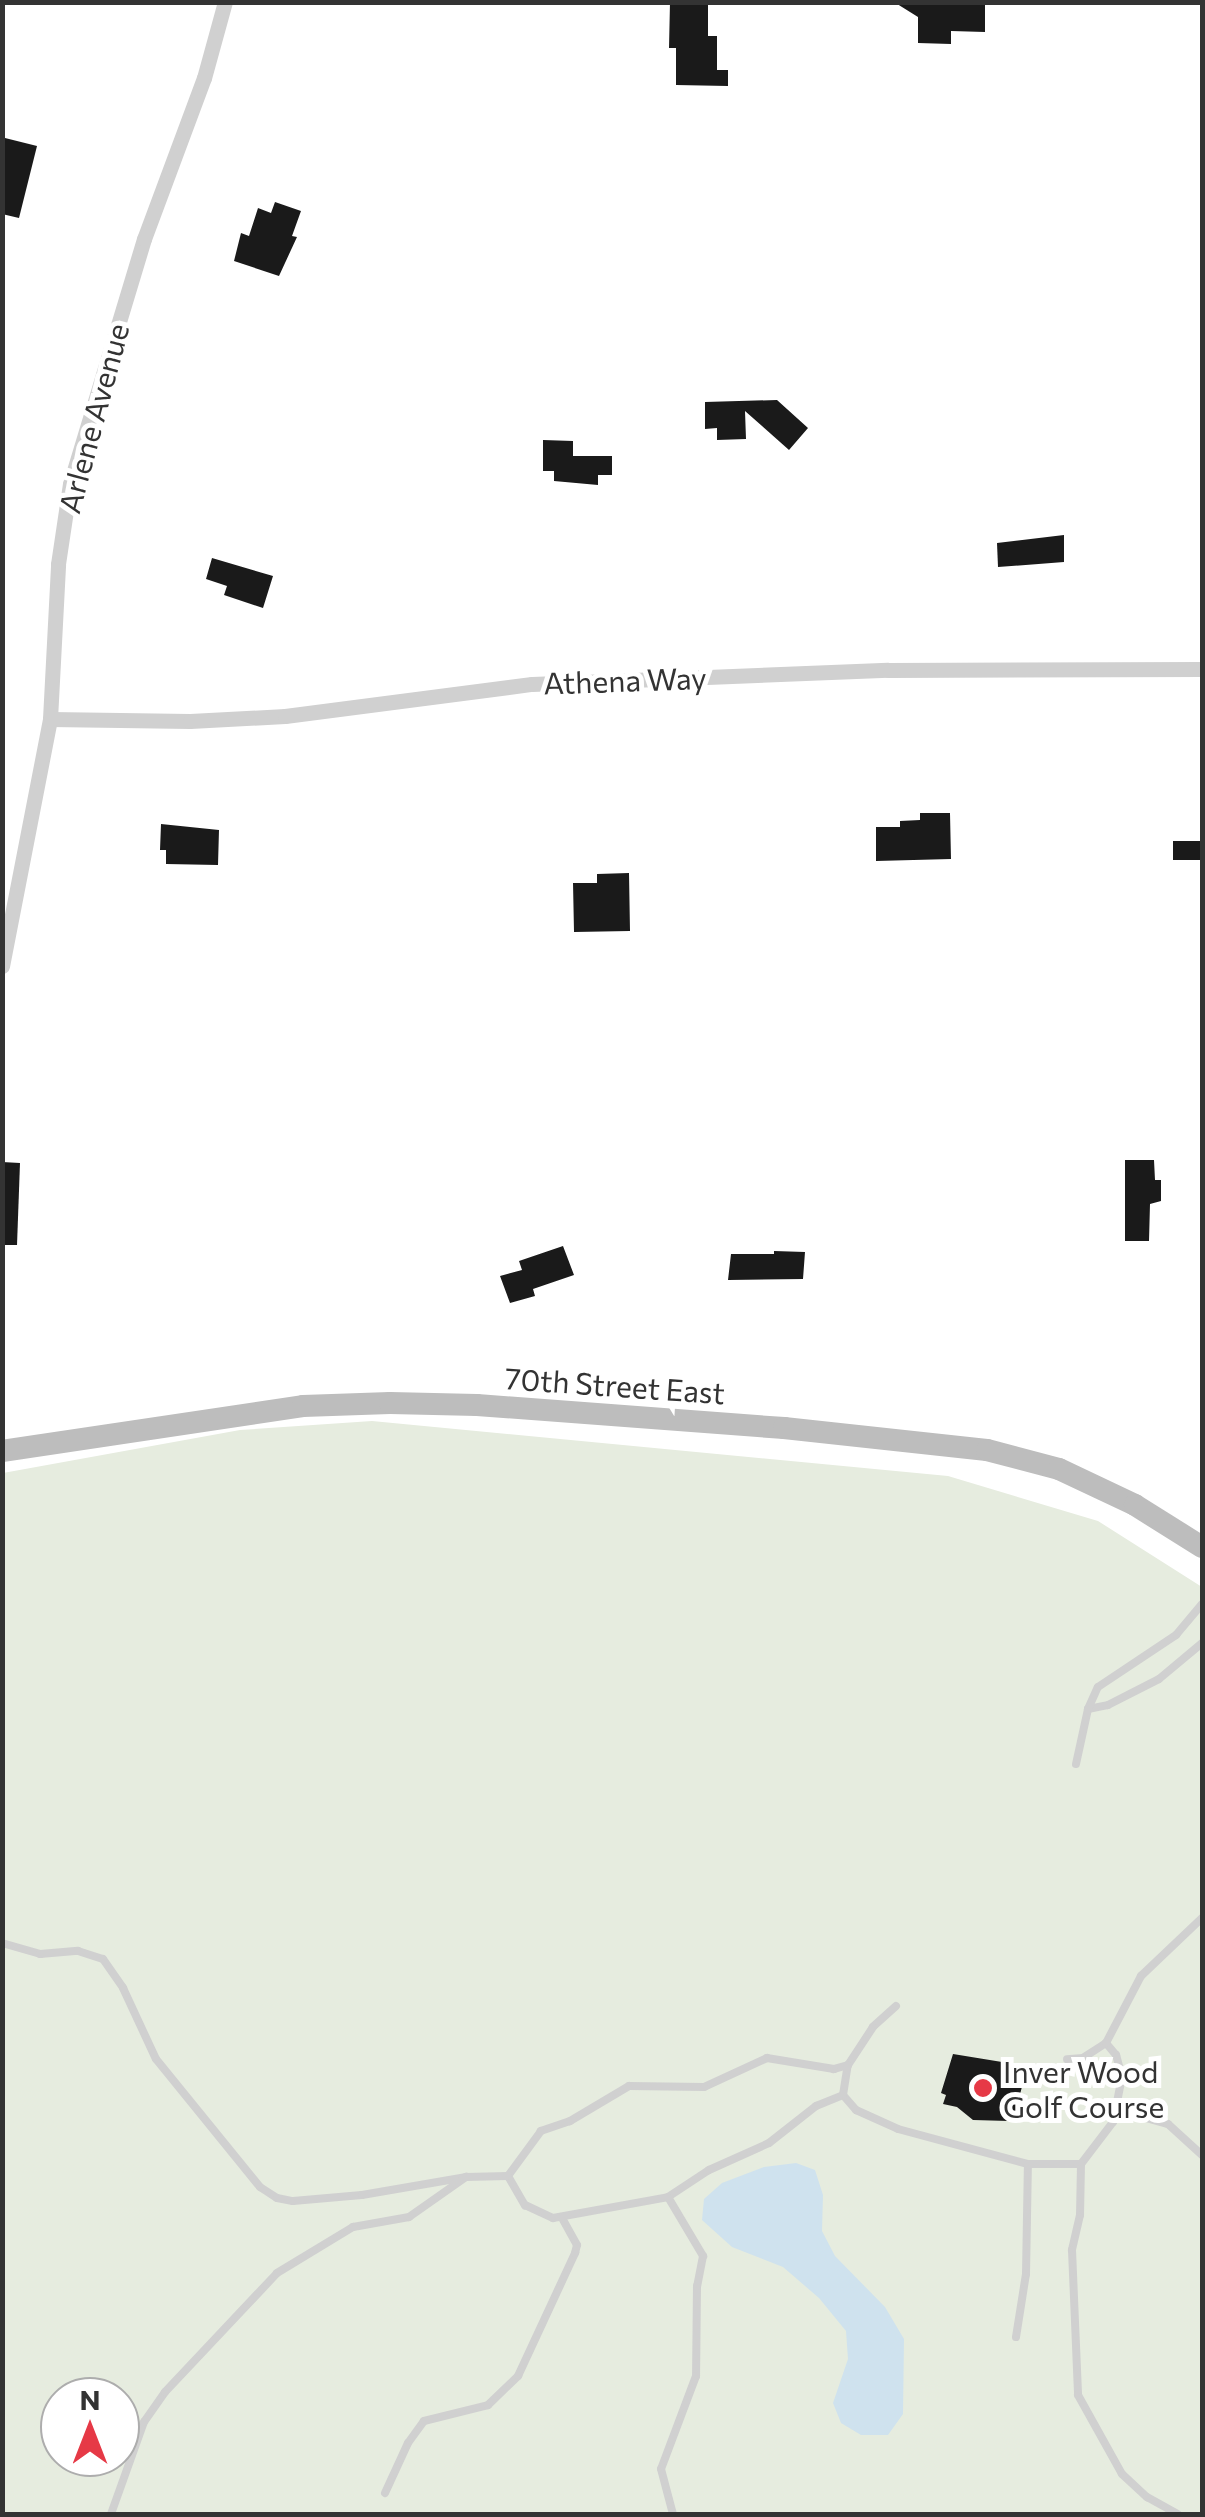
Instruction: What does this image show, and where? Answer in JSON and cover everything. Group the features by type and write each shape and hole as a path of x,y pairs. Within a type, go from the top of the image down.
{"main road":[{"name":"70th Street East","path":"2,1451 304,1406 477,1404 766,1427 987,1450 1059,1469 1136,1506 1202,1547"}],"street":[{"name":"Arlene Avenue","path":"2,966 50,720 58,564 70,484 144,239 204,78 225,2"},
{"name":"Athena Way","path":"50,720 285,716 532,684 888,670 1202,669"}],"lane":[{"path":"1076,1764 1088,1709 1098,1688 1176,1635 1202,1604"},
{"path":"1088,1709 1108,1706 1147,1686 1202,1643"},
{"path":"1067,2059 1083,2058 1106,2044 1140,1976 1202,1918"},
{"path":"2,1942 40,1954 78,1952 104,1959 123,1988 156,2059 260,2186 277,2198 293,2201 362,2195 466,2177 508,2176"},
{"path":"896,2006 873,2027 848,2065 843,2094 850,2106 886,2125 1028,2164 1081,2164"},
{"path":"1106,2044 1116,2055 1122,2077 1117,2110 1098,2146 1081,2164 1080,2214 1072,2250 1078,2395 1122,2474 1147,2497 1178,2514"},
{"path":"508,2176 542,2131 570,2121 629,2086 704,2088 767,2058 834,2069 848,2065"},
{"path":"508,2176 531,2210 562,2218 668,2198 709,2170 769,2143 816,2106 843,2094"},
{"path":"1117,2110 1168,2124 1202,2155"},
{"path":"1016,2337 1026,2274 1028,2164"},
{"path":"111,2514 144,2422 186,2369 222,2337 277,2274 353,2227 409,2217 466,2177"},
{"path":"668,2198 703,2256 698,2286 696,2376 662,2462 661,2477 673,2514"},
{"path":"385,2493 408,2443 424,2421 488,2405 518,2376 574,2253 576,2245 562,2218"}],"shaded area":[{"name":"Inver Wood Golf Course","path":"372,1421 948,1476 1098,1521 1202,1587 1202,2514 3,2514 3,1473 240,1430"}],"water":[{"path":"796,2163 815,2170 823,2195 822,2231 835,2256 885,2307 904,2339 903,2414 888,2435 861,2435 841,2423 833,2403 848,2359 846,2331 819,2298 783,2267 732,2247 702,2220 704,2199 722,2183 764,2167"}],"building":[{"path":"670,2 708,2 708,36 717,36 717,70 728,70 728,86 676,85 676,48 669,48"},
{"path":"894,2 985,2 985,32 951,31 951,44 918,43 918,17"},
{"path":"5,138 37,146 19,218 2,214"},
{"path":"275,202 301,211 292,236 297,237 279,276 234,261 241,233 249,236 258,208 271,213"},
{"path":"777,400 808,428 789,450 745,411 746,439 717,440 717,428 705,429 705,402"},
{"path":"543,440 573,441 573,456 612,456 612,475 598,475 598,485 554,481 554,471 543,471"},
{"path":"1064,535 1064,562 998,567 997,543"},
{"path":"212,558 273,576 263,608 224,595 227,586 206,579"},
{"path":"920,813 950,813 951,859 876,861 876,827 900,827 900,821 920,820"},
{"path":"161,824 219,830 218,865 166,864 166,850 160,850"},
{"path":"1173,841 1202,841 1202,860 1173,860"},
{"path":"629,873 630,931 574,932 573,883 597,883 597,874"},
{"path":"1125,1160 1154,1160 1155,1180 1161,1180 1161,1201 1150,1204 1149,1241 1125,1241"},
{"path":"2,1162 20,1163 17,1245 2,1245"},
{"path":"563,1246 574,1275 533,1289 535,1296 510,1303 500,1276 522,1270 519,1261"},
{"path":"805,1252 803,1279 728,1280 731,1254"},
{"name":"Inver Wood Golf Course","path":"953,2054 1002,2062 1002,2067 1025,2075 1015,2114 1011,2113 1009,2121 973,2120 957,2107 943,2104 946,2095 941,2093"}],"place":[{"name":"Inver Wood Golf Course","path":"983,2088"}]}
